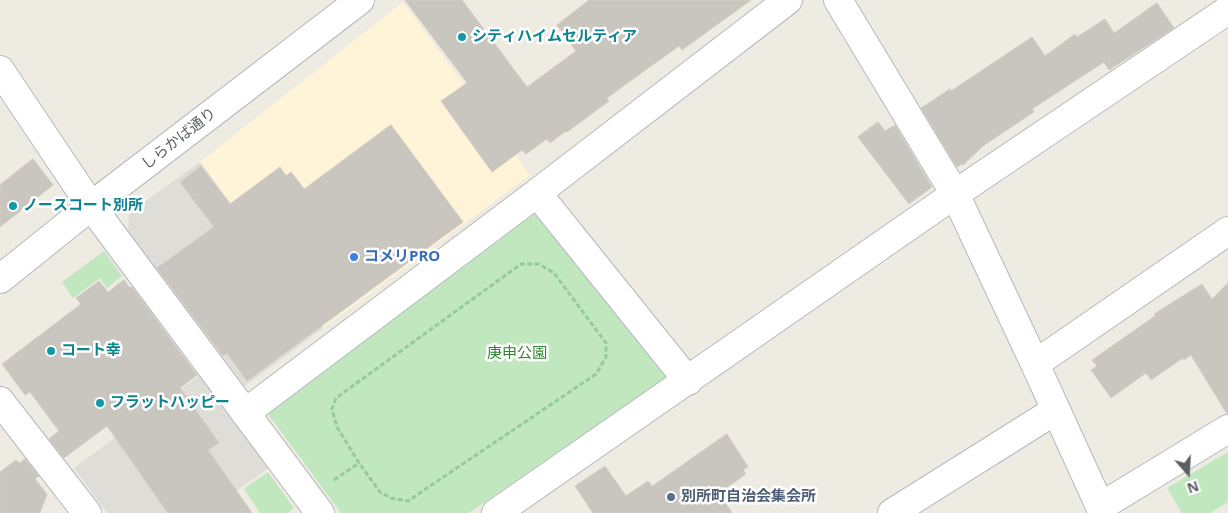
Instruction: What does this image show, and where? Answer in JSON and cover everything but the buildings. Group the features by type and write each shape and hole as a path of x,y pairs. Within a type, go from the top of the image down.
{"street":[{"name":"しらかば通り","path":"0,279 360,0"},
{"path":"245,413 537,193 788,0"},
{"path":"838,0 955,194 1102,510 1228,429"},
{"path":"496,513 955,194 1228,10"},
{"path":"0,70 92,206 314,505"},
{"path":"537,193 688,381"},
{"path":"1035,364 1228,231"},
{"path":"0,400 86,513"},
{"path":"892,513 1056,410"}],"path":[{"path":"521,264 539,264 554,273 606,343 606,357 596,374 408,501 392,498 380,492 360,463 336,427 332,409 336,398 521,264"},
{"path":"314,505 360,463"}],"shaded area":[{"path":"403,2 530,175 323,328 200,162"},
{"path":"200,162 323,328 245,386 128,233 129,213"},
{"path":"200,375 268,468 206,513 107,513 74,468"}],"green space":[{"name":"庚申公園","path":"539,208 667,377 469,513 341,513 265,410"},
{"path":"104,251 122,276 107,288 100,278 73,298 62,282"},
{"path":"1228,452 1228,502 1210,513 1182,513 1167,488"},
{"path":"268,472 294,508 288,513 260,513 244,489"}],"place":[{"name":"シティハイムセルティア","path":"462,37"},
{"name":"ノースコート別所","path":"13,206"},
{"name":"コメリPRO","path":"354,257"},
{"name":"コート幸","path":"51,351"},
{"name":"フラットハッピー","path":"100,403"},
{"name":"別所町自治会集会所","path":"671,497"}]}
